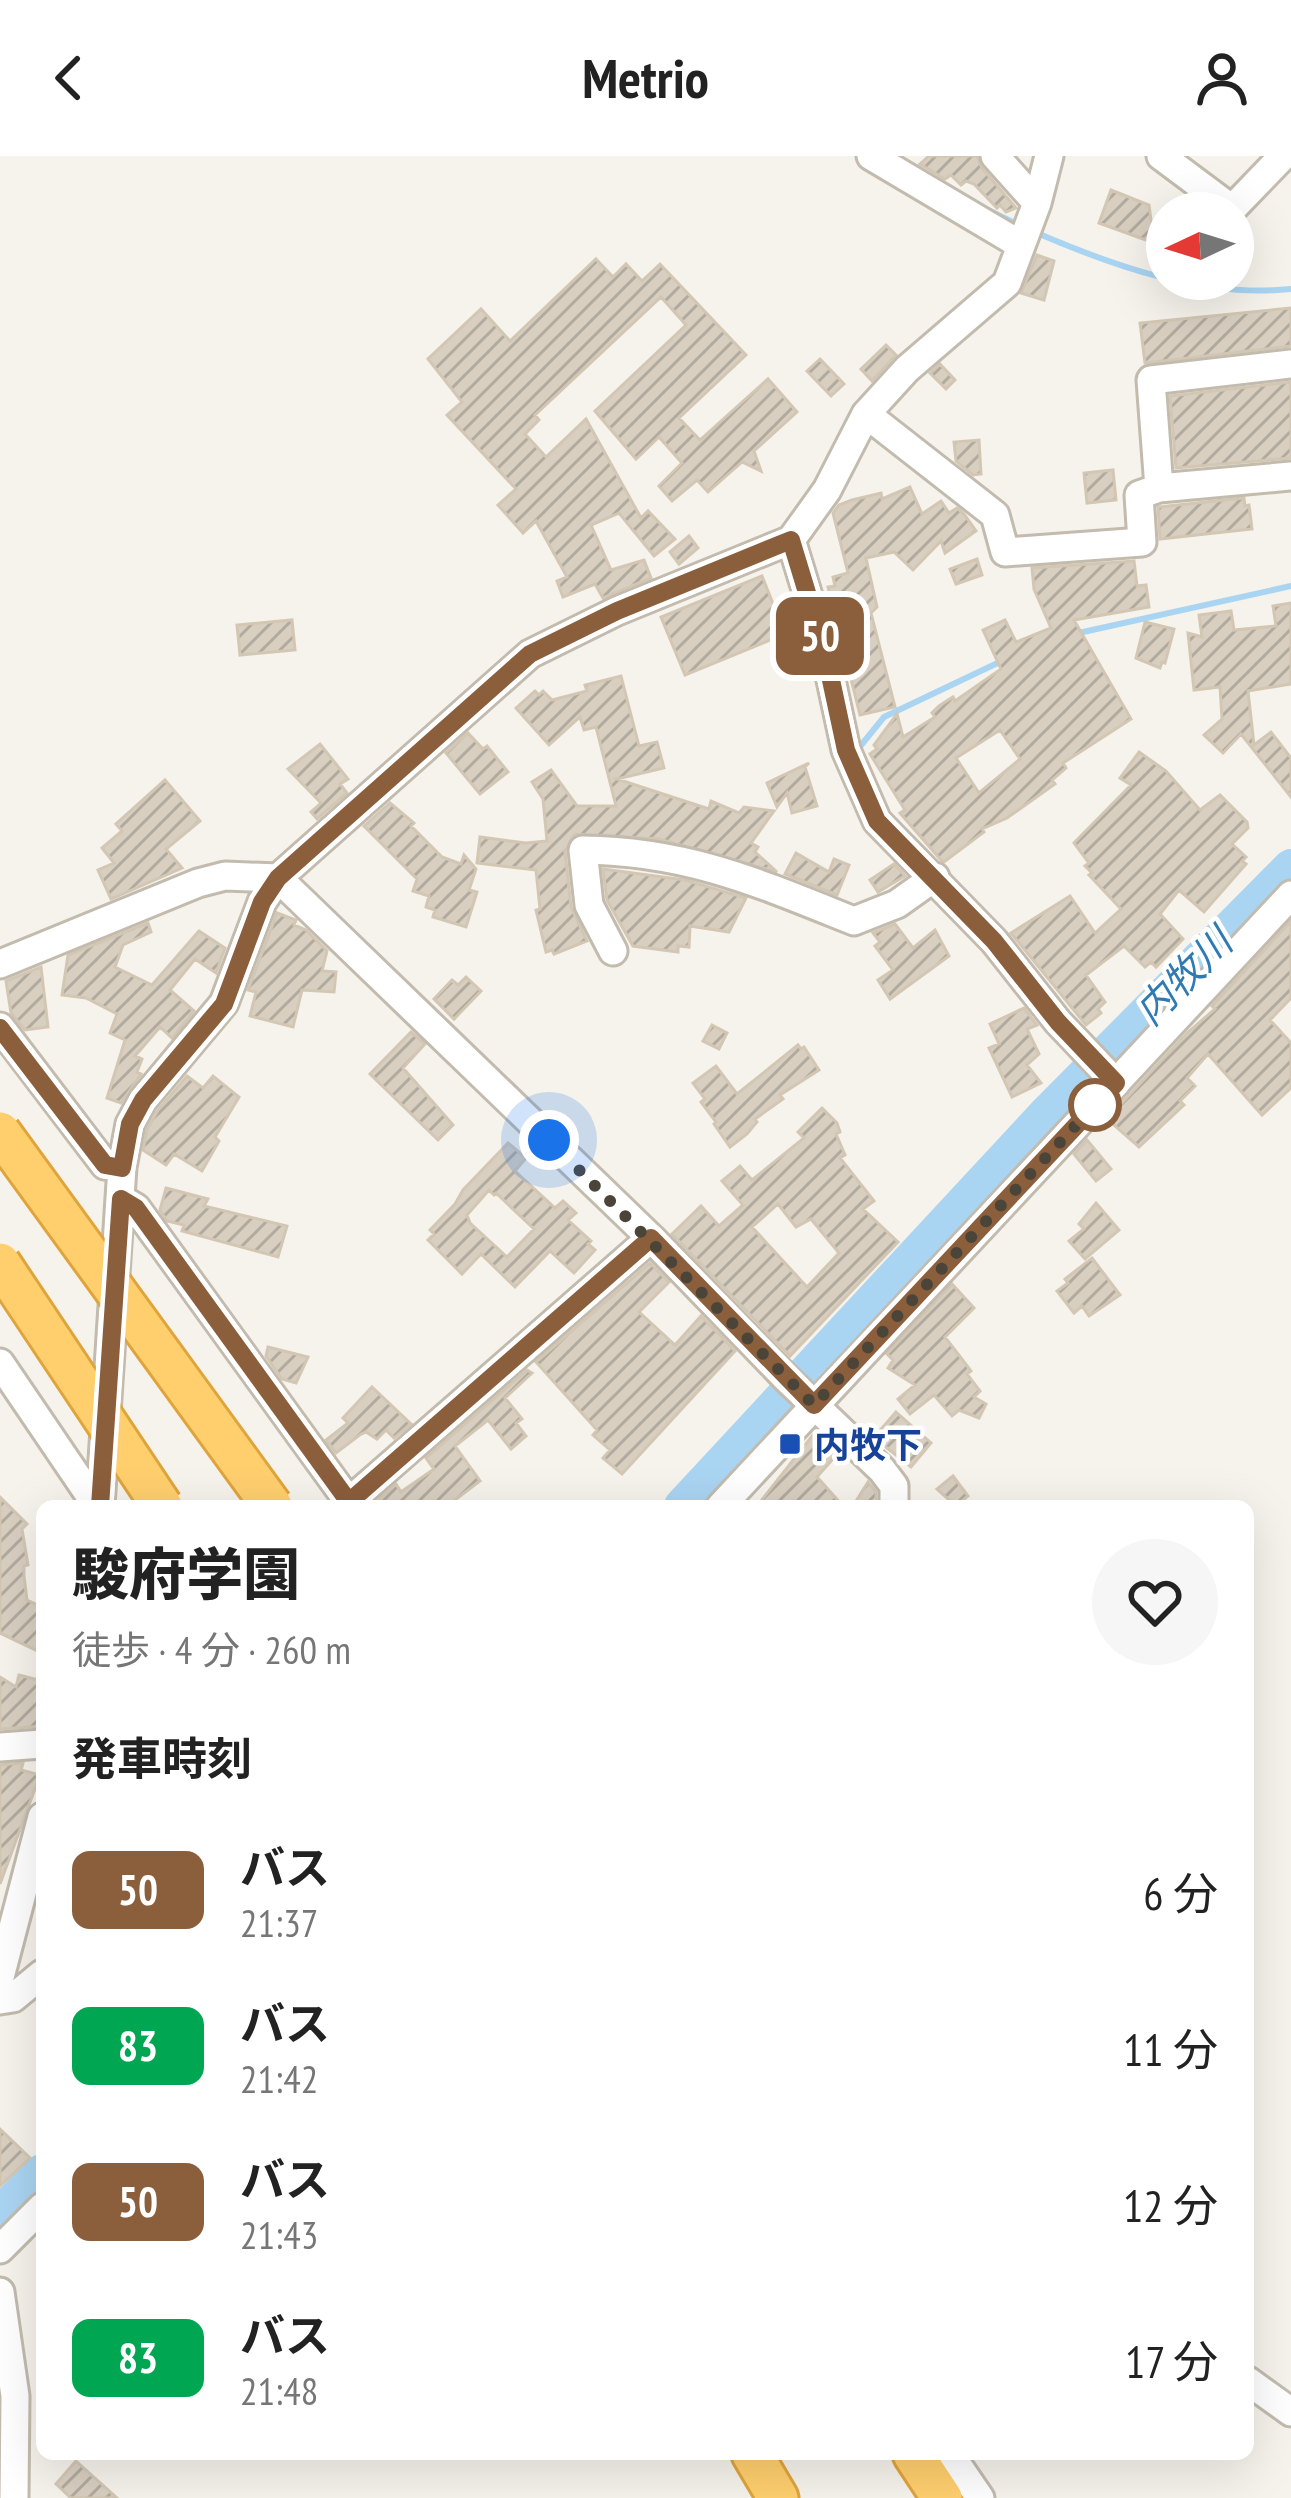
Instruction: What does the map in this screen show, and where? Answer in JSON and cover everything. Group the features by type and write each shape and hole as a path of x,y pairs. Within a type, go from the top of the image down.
{"highway":[{"path":"0,1132 268,1500"},
{"path":"0,1263 158,1500"},
{"path":"756,2460 778,2498"},
{"path":"917,2460 941,2498"}],"street":[{"path":"871,156 1022,245"},
{"path":"994,156 1037,203"},
{"path":"98,1500 122,1168 130,1124 143,1100 224,1004 262,902 278,878 530,654 617,611 791,540 827,490 866,414 907,369 1007,283 1049,156"},
{"path":"1161,156 1232,209 1283,156"},
{"path":"1159,488 1151,380 1291,364"},
{"path":"866,414 995,515 1005,552 1142,542 1139,495 1159,488 1291,476"},
{"path":"791,540 825,652 846,750 877,821 994,941 1111,1078"},
{"path":"613,951 589,905 583,850 636,850 721,868 854,921 897,904 935,877"},
{"path":"0,964 198,883 226,876 278,878 883,1470 894,1486 894,1500"},
{"path":"726,1500 810,1401 1111,1078 1291,895"},
{"path":"0,1028 105,1165 122,1168"},
{"path":"121,1199 136,1208 344,1500"},
{"path":"354,1500 651,1238"},
{"path":"0,1363 94,1500"},
{"path":"0,1406 29,1405"},
{"path":"0,1747 36,1744"},
{"path":"0,1977 36,1840"},
{"path":"0,2000 13,1998 36,1979"},
{"path":"0,2249 36,2213"},
{"path":"0,2292 15,2396 14,2498"},
{"path":"1254,2384 1291,2412"},
{"path":"954,2460 980,2498"}],"building":[{"path":"929,156 977,156 1016,208 1006,212 1000,205 997,208 974,184 966,181 961,185 951,175 945,179 920,164"},
{"path":"1111,190 1146,204 1146,240 1099,223"},
{"path":"1037,255 1054,261 1044,300 1021,293"},
{"path":"596,259 613,277 626,264 642,281 660,264 746,355 679,418 700,440 768,379 797,412 754,451 761,471 742,462 708,492 697,480 672,501 659,486 682,463 659,437 636,459 595,411 686,325 661,297 535,415 539,420 525,434 546,457 586,419 641,518 648,511 675,539 654,556 619,513 591,525 611,570 644,560 651,578 603,598 595,584 563,597 557,581 567,577 536,521 523,533 498,505 516,489 447,415 462,402 428,359 481,309 510,341"},
{"path":"1291,308 1291,346 1145,363 1140,323"},
{"path":"886,345 896,355 872,381 861,369"},
{"path":"820,359 844,384 831,396 807,371"},
{"path":"940,364 955,380 946,389 930,373"},
{"path":"1291,382 1291,458 1176,468 1170,396"},
{"path":"979,440 981,474 973,475 956,461 954,442"},
{"path":"1113,470 1116,500 1087,503 1084,473"},
{"path":"910,487 922,514 941,501 949,513 957,508 964,514 976,531 945,553 941,541 913,570 894,552 866,558 877,607 871,613 895,707 860,715 828,587 835,586 833,577 848,573 833,513 852,500 881,493 882,499"},
{"path":"1244,498 1252,529 1160,539 1158,507"},
{"path":"689,536 698,548 679,564 670,552"},
{"path":"977,559 982,575 956,584 950,569"},
{"path":"1134,561 1137,586 1146,585 1149,607 1074,620 1131,719 1063,763 1066,768 1052,780 1055,784 1007,818 982,829 944,862 900,813 905,810 870,754 897,714 903,737 935,717 932,713 939,706 953,697 955,701 1001,669 983,630 1005,620 1016,642 1051,628 1034,589 1032,568","holes":["1000,730 1020,759 979,793 956,758"]},
{"path":"762,576 785,634 685,675 661,617"},
{"path":"1291,603 1291,684 1248,691 1254,745 1271,732 1291,758 1291,797 1241,734 1223,753 1204,735 1222,719 1220,687 1194,690 1188,633 1202,637 1199,615 1231,611 1234,630 1276,626 1273,606"},
{"path":"292,620 295,650 240,655 237,625"},
{"path":"1145,622 1174,629 1160,668 1136,658"},
{"path":"621,676 639,746 657,742 664,768 617,779 709,809 711,801 739,813 744,807 774,811 751,843 777,872 659,839 575,834 565,851 571,907 587,941 554,954 546,952 536,910 540,909 536,870 477,863 480,837 547,841 543,799 532,782 551,770 577,806 616,806 596,727 584,730 580,717 549,745 516,708 535,691 539,695 543,691 552,700"},
{"path":"468,733 483,749 487,746 508,772 480,794 446,753"},
{"path":"320,744 348,779 340,784 347,793 317,819 311,812 321,803 288,769"},
{"path":"1139,752 1166,771 1200,810 1220,795 1247,822 1248,828 1232,844 1246,857 1242,861 1246,864 1204,912 1179,890 1160,914 1183,939 1156,967 1151,962 1145,967 1124,946 1086,975 1105,1002 1098,1009 1101,1013 1086,1025 1011,933 1070,896 1095,933 1121,909 1089,875 1085,866 1089,863 1074,843 1131,785 1120,778"},
{"path":"809,763 805,767 817,806 792,813 787,793 777,807 767,783"},
{"path":"165,780 200,821 166,849 182,868 111,899 98,870 114,863 102,848 122,831 116,824"},
{"path":"390,803 442,857 461,864 464,855 476,869 469,890 477,892 466,927 433,917 435,910 426,907 429,896 413,891 417,879 364,826"},
{"path":"796,853 829,872 834,859 849,865 837,895 785,874"},
{"path":"894,864 905,876 878,892 870,880"},
{"path":"603,869 685,880 746,898 729,932 690,926 689,947 678,946 678,952 633,946 607,900"},
{"path":"277,913 296,920 294,925 327,951 322,971 336,972 334,992 302,990 293,1027 250,1016 256,992 248,990"},
{"path":"1291,921 1291,998 1270,1020 1291,1043 1291,1088 1262,1115 1208,1054 1187,1078 1195,1086 1180,1101 1184,1105 1139,1147 1107,1119 1215,1009 1212,1006"},
{"path":"148,923 151,932 123,945 115,967 152,985 199,931 225,948 216,973 195,959 170,990 194,1011 172,1038 160,1027 135,1056 142,1059 137,1072 141,1074 121,1103 107,1098 125,1040 110,1033 117,1014 86,998 62,995 68,955"},
{"path":"895,924 913,948 935,930 949,956 890,999 878,980 893,970 875,946 880,942 873,933"},
{"path":"41,967 48,1027 25,1030 11,1013 6,981"},
{"path":"466,977 481,991 454,1019 434,999 452,980 458,985"},
{"path":"1024,1008 1037,1025 1027,1029 1039,1054 1027,1065 1041,1083 1012,1097 989,1048 999,1044 990,1024"},
{"path":"712,1025 727,1033 719,1049 703,1041"},
{"path":"411,1032 425,1044 403,1068 453,1125 438,1140 370,1074"},
{"path":"798,1045 819,1070 780,1095 783,1099 755,1119 747,1134 730,1147 693,1083 716,1066 737,1094"},
{"path":"187,1076 203,1088 213,1076 239,1097 202,1171 174,1154 166,1165 143,1150 158,1110"},
{"path":"822,1108 837,1123 840,1132 836,1134 845,1155 840,1158 874,1201 863,1209 898,1242 790,1356 672,1234 701,1206 719,1226 743,1205 722,1181 740,1166 752,1180 804,1138 798,1132","holes":["778,1204 796,1227 811,1219 839,1253 807,1287 752,1227"]},
{"path":"1087,1140 1111,1169 1096,1181 1074,1154"},
{"path":"508,1143 526,1158 515,1171 555,1208 563,1201 576,1213 568,1220 595,1250 574,1273 550,1251 515,1287 481,1254 462,1274 428,1240 434,1234 430,1230","holes":["489,1190 534,1229 507,1257 467,1215"]},
{"path":"166,1188 208,1199 204,1206 287,1226 278,1257 182,1231 184,1225 167,1221 160,1210"},
{"path":"1096,1203 1119,1230 1085,1259 1069,1241 1084,1229 1079,1224"},
{"path":"1092,1258 1120,1295 1089,1316 1082,1306 1074,1313 1057,1291"},
{"path":"650,1263 669,1282 639,1312 675,1345 701,1316 735,1351 622,1474 603,1458 610,1450 593,1435 597,1430 536,1362"},
{"path":"952,1284 974,1308 945,1337 971,1371 967,1374 980,1391 974,1397 986,1404 979,1418 959,1410 952,1416 934,1395 910,1414 898,1399 915,1385 888,1368 893,1360 887,1354"},
{"path":"268,1347 308,1357 296,1383 282,1379 266,1356"},
{"path":"527,1370 532,1373 505,1398 522,1419 516,1423 526,1436 511,1449 488,1420 455,1446 480,1481 455,1500 378,1500 396,1484 401,1492 434,1469 426,1458"},
{"path":"372,1387 411,1424 394,1438 386,1430 377,1439 366,1432 336,1453 326,1440 348,1423 343,1418"},
{"path":"896,1412 931,1443 911,1467 877,1440"},
{"path":"816,1431 838,1453 817,1477 838,1500 762,1500"},
{"path":"953,1476 968,1496 949,1500 937,1489"},
{"path":"868,1482 876,1500 857,1500"},
{"path":"0,1497 27,1524 22,1529 28,1565 24,1576 27,1600 36,1604 36,1650 0,1633"},
{"path":"19,1675 36,1679 36,1726 0,1729 0,1677 16,1687"},
{"path":"23,1763 21,1770 36,1774 36,1786 0,1884 0,1765"},
{"path":"0,2129 30,2158 0,2186"},
{"path":"76,2461 117,2498 71,2498 56,2484"}],"waterway":[{"path":"988,210 1019,225"},
{"path":"1037,233 1161,277 1226,289 1291,289"},
{"path":"1074,634 1291,586"},
{"path":"858,749 884,717 1006,659"},
{"name":"内牧川","path":"688,1500 1045,1115 1291,867"},
{"name":"内牧川","path":"0,2214 36,2178"}],"bus line":[{"name":"50","path":"0,1028 105,1165 122,1168 130,1124 143,1100 224,1004 262,902 278,878 530,654 617,611 791,540 825,652 846,750 877,821 994,941 1058,1022 1116,1083 814,1405 651,1238 351,1500"},
{"name":"50","path":"100,1500 121,1199 136,1208 348,1500"}],"place":[{"name":"内牧下","path":"790,1444"}],"route":[{"path":"549,1140 814,1405 1095,1105"}]}
